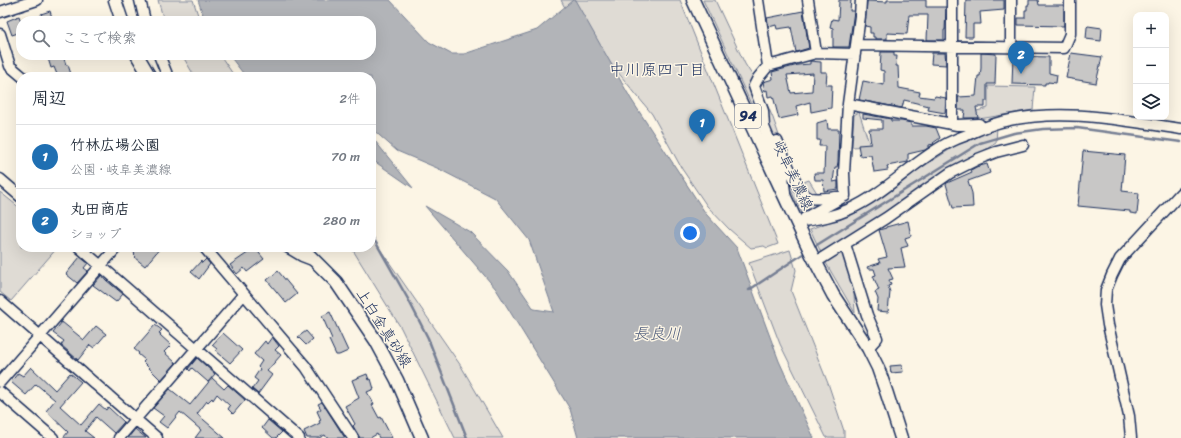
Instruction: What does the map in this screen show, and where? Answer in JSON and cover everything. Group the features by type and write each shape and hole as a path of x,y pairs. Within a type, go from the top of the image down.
{"main road":[{"path":"115,0 120,16"},
{"name":"岐阜美濃線","path":"693,0 814,258"},
{"path":"140,60 147,72"},
{"name":"上白金真砂線","path":"307,252 336,282 376,341 397,380 422,438"},
{"name":"94","path":"814,258 833,295 868,348 878,368 901,438"}],"street":[{"path":"0,12 21,3 37,0"},
{"path":"140,0 144,16"},
{"path":"758,0 768,66"},
{"path":"808,0 816,53"},
{"path":"845,196 844,173 848,104 856,50 861,0"},
{"path":"952,0 952,124"},
{"path":"1011,0 1011,47"},
{"path":"845,196 809,198 805,195 794,178 763,111 754,86 758,78 768,66 816,53 856,50 952,47 1064,48 1070,34 1070,0"},
{"path":"0,34 10,66 17,72"},
{"path":"160,60 166,72"},
{"path":"848,104 952,124 979,124 982,128"},
{"path":"763,111 764,127 782,170 786,198"},
{"path":"800,228 851,209 873,196 929,154 948,142 982,128 1002,122 1052,115 1073,115 1181,129"},
{"path":"814,258 845,244 886,218 950,173 996,152 1023,145"},
{"path":"0,179 16,193"},
{"path":"1131,438 1129,416 1108,325 1105,305 1106,290 1120,259 1181,193"},
{"path":"800,228 845,196"},
{"path":"845,244 867,315 877,338 868,348"},
{"path":"85,252 299,438"},
{"path":"0,382 113,252"},
{"path":"208,252 306,368 353,438"},
{"path":"295,252 317,261"},
{"path":"119,438 244,294"},
{"path":"0,301 157,438"},
{"path":"0,392 53,438"}],"shaded area":[{"path":"158,0 193,0 198,16 163,16"},
{"path":"561,0 680,0 778,244 767,248 764,246 751,248 729,229 707,206 682,169 652,114 564,6"},
{"path":"703,0 715,0 745,64 759,86 773,118 796,185 809,180 817,193 829,200 808,213 801,212"},
{"path":"185,60 223,60 232,72 192,72"},
{"path":"988,86 1035,87 1033,110 973,120 973,112 988,108"},
{"path":"859,112 870,146 852,147 854,115"},
{"path":"997,126 996,143 841,241 854,294 855,313 826,263 810,229 848,215 963,141"},
{"path":"0,192 16,205 16,252 54,252 11,301 0,292"},
{"path":"376,243 461,366 503,438 455,438 401,328 354,252 376,252"},
{"path":"790,250 796,270 791,291 829,386 844,431 844,438 826,437 780,344 749,263"}],"water":[{"name":"長良川","path":"198,0 390,0 429,42 451,54 464,54 537,30 573,0 575,0 631,99 706,214 737,248 779,361 814,438 578,438 570,409 496,289 425,206 470,232 508,271 534,309 554,312 529,240 495,198 437,168 397,151 376,132 376,72 242,72 233,60 376,60 376,16 203,16"},
{"path":"376,142 413,188 376,162"}],"building":[{"path":"839,0 851,0 850,11 854,11 849,47 833,47 833,28 830,27 832,19 838,20"},
{"path":"887,0 926,0 926,7 946,7 944,40 927,40 928,15 909,15 907,34 887,33 887,39 875,39 875,37 873,37 873,33 870,33 870,27 865,26 867,1 887,2"},
{"path":"966,0 1004,0 1004,10 980,12 981,24 973,24 973,37 965,37"},
{"path":"1029,0 1038,0 1039,5 1064,5 1064,26 1018,25 1018,18 1025,18 1025,10 1027,10 1027,5 1029,5"},
{"path":"50,11 52,16 42,16 41,14"},
{"path":"803,11 809,48 796,52 791,27 777,29 776,25 769,27 767,18"},
{"path":"16,17 16,34 12,35 7,21"},
{"path":"1088,26 1102,28 1101,41 1086,39"},
{"path":"881,52 894,52 894,56 897,56 896,66 898,66 899,88 920,92 919,96 946,98 945,113 928,110 929,106 904,100 902,108 859,100 863,81 884,85 884,71 880,70"},
{"path":"932,53 945,53 946,65 931,64"},
{"path":"981,53 996,54 995,84 987,84 987,101 985,101 985,107 976,107 978,118 964,118 965,110 958,110 958,97 976,96 978,76 980,76 981,68"},
{"path":"1071,53 1102,57 1096,83 1066,78"},
{"path":"1013,56 1049,57 1049,73 1057,75 1056,83 1048,82 1045,83 1045,85 1012,84"},
{"path":"49,60 64,60 70,72 56,72 54,67 51,68"},
{"path":"810,61 821,62 821,72 827,72 826,85 832,85 831,108 811,112 810,102 796,106 798,115 779,119 773,96 768,97 767,90 765,91 763,82 773,79 772,72 798,65 810,64","holes":["813,73 812,91 791,93 787,75"]},
{"path":"863,114 891,119 891,121 911,123 911,126 936,128 940,138 933,143 934,144 929,145 929,147 925,150 908,154 908,162 887,166 888,170 874,172 871,155 860,156 858,145 871,144 869,129 882,129 882,120 863,118"},
{"path":"827,120 828,129 839,129 838,162 837,167 835,167 833,182 838,181 838,189 824,191 823,180 815,180 814,173 824,173 825,146 819,146 820,140 817,140 817,123"},
{"path":"1083,151 1125,155 1122,191 1139,193 1137,214 1130,213 1130,211 1078,206"},
{"path":"987,164 990,173 968,181 972,193 973,207 953,208 946,184 972,172 971,170 976,167"},
{"path":"908,221 911,236 905,238 908,246 901,248 905,267 888,268 893,279 889,280 891,285 888,286 890,292 888,312 877,311 878,299 875,292 879,290 873,276 876,275 874,269 868,269 867,267 880,263 878,259 887,257 879,230"},
{"path":"133,252 157,252 145,266 135,258 135,254"},
{"path":"249,252 258,252 264,259 247,272 244,268 237,274 230,265"},
{"path":"80,257 88,263 84,268 88,271 77,283 66,274"},
{"path":"206,259 210,264 199,279 191,272 201,261 202,263"},
{"path":"278,271 297,294 286,303 267,280"},
{"path":"101,276 123,294 116,302 93,285"},
{"path":"330,312 348,351 339,355 336,355 329,340 332,339 322,316"},
{"path":"62,322 84,340 96,326 106,334 94,348 90,345 78,360 61,345 64,341 53,333"},
{"path":"155,325 162,330 159,333 161,334 160,335 171,345 164,352 176,363 161,380 143,362 145,360 134,349"},
{"path":"306,331 313,339 306,345 298,337"},
{"path":"223,333 242,350 230,363 216,351 217,349 212,345"},
{"path":"272,337 279,346 275,350 281,355 267,371 272,375 258,394 252,389 258,381 254,378 260,369 258,367 262,361 254,354 265,341 267,344"},
{"path":"197,358 215,374 208,382 192,368 190,371 188,369"},
{"path":"902,365 903,372 891,373 890,366"},
{"path":"31,367 55,390 70,373 81,382 60,406 81,425 99,404 106,410 108,407 124,422 114,433 96,417 85,431 94,438 63,438 68,432 46,411 55,400 36,384 26,395 11,382 18,373 23,376"},
{"path":"367,374 369,380 371,379 374,389 367,392 374,404 372,405 379,418 381,417 392,438 379,438 377,434 370,438 360,438 353,426 355,424 345,406 359,398 352,380"},
{"path":"212,378 224,389 228,385 245,400 233,414 228,409 230,406 217,394 213,400 212,398 208,402 207,401 197,414 225,438 195,438 201,430 180,412 167,428 159,422 164,416 153,408 170,389 190,405"},
{"path":"322,402 345,438 327,438 325,435 319,438 307,438 304,431 320,423 319,421 321,420 317,411 321,409 318,404"},
{"path":"268,420 282,432 276,438 273,438 262,428"},
{"path":"135,429 146,438 128,438"}],"waterway":[{"path":"812,248 980,143 1014,133 1043,129 1077,128 1181,142"},
{"path":"376,243 428,338 467,438"},
{"path":"749,290 806,252"}],"place":[{"name":"丸田商店","path":"1021,74"},
{"name":"竹林広場公園","path":"702,142"}],"district":[{"name":"中川原四丁目","path":"657,69"}]}
